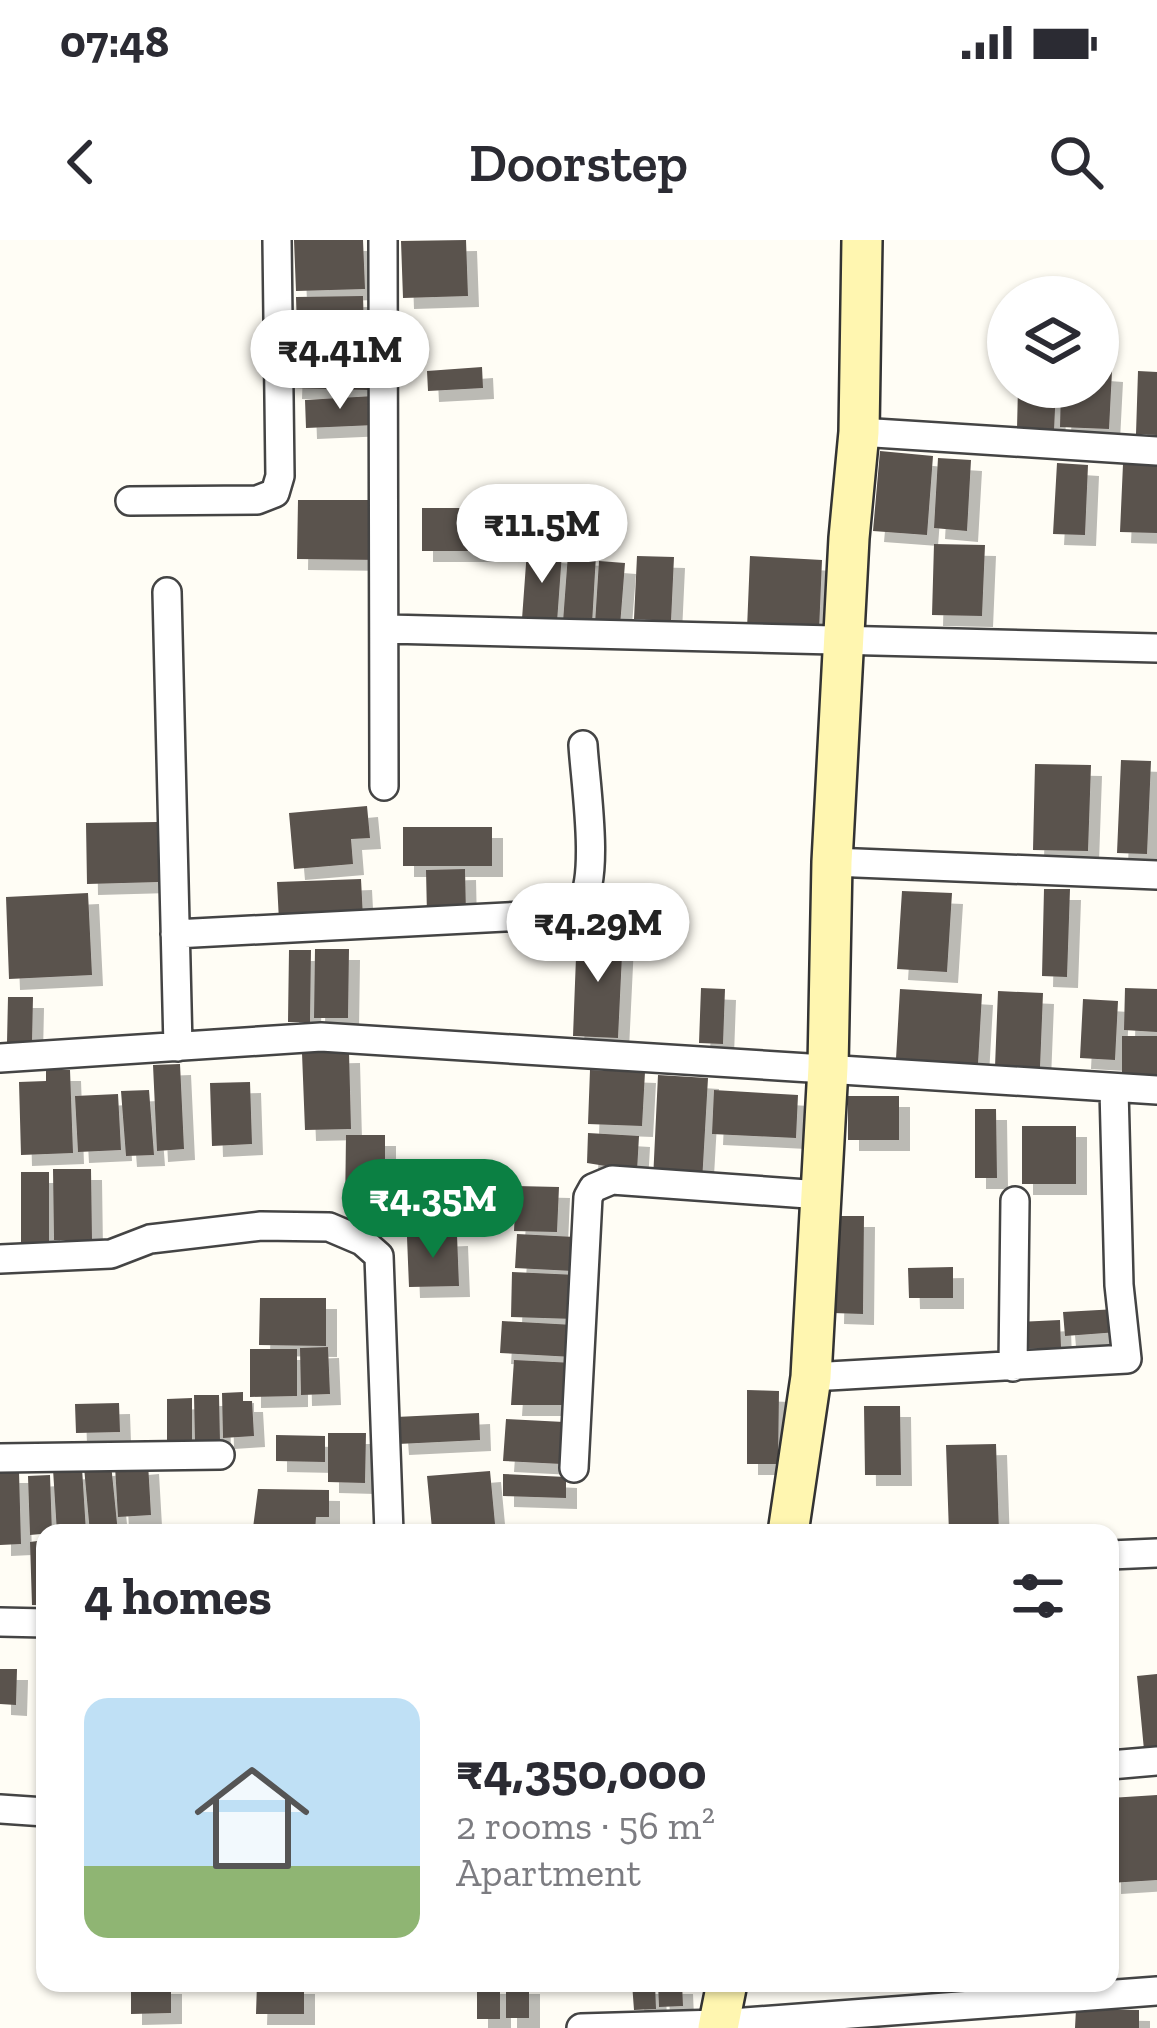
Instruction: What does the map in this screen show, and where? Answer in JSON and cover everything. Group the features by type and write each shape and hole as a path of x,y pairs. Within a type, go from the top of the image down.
{"street":[{"path":"130,501 257,500 275,493 280,476 277,240"},
{"path":"383,240 384,786"},
{"path":"789,1524 811,1377 828,1067 832,862 859,432 862,240"},
{"path":"859,432 1157,451"},
{"path":"166,592 178,1046"},
{"path":"387,628 1157,648"},
{"path":"175,934 452,921 564,914 575,909 582,902 590,872 583,745"},
{"path":"832,862 1157,875"},
{"path":"0,1058 321,1037 1157,1090"},
{"path":"811,1377 1127,1359 1119,1285 1114,1089"},
{"path":"574,1468 588,1197 593,1188 612,1180 821,1195"},
{"path":"1013,1367 1015,1201"},
{"path":"0,1259 111,1254 150,1239 260,1226 329,1227 362,1241 379,1256 389,1524"},
{"path":"0,1458 220,1455"},
{"path":"1119,1555 1157,1553"},
{"path":"0,1622 36,1623"},
{"path":"1119,1764 1157,1761"},
{"path":"0,1809 36,1811"},
{"path":"580,2028 718,2026 1157,1991"},
{"path":"718,2026 725,1992"}],"building":[{"path":"294,240 363,240 365,289 296,291"},
{"path":"466,240 468,296 403,298 401,241"},
{"path":"363,296 364,330 297,330 296,297"},
{"path":"292,359 370,360 370,390 291,388"},
{"path":"482,367 483,388 428,391 427,371"},
{"path":"1138,371 1157,372 1157,435 1136,434"},
{"path":"374,396 375,425 306,428 305,400"},
{"path":"1018,408 1055,408 1054,431 1017,429"},
{"path":"1060,408 1110,408 1109,429 1060,427"},
{"path":"880,451 933,456 927,535 873,531"},
{"path":"938,458 971,460 967,531 934,528"},
{"path":"1057,463 1088,465 1085,535 1053,534"},
{"path":"1123,464 1157,465 1157,533 1120,532"},
{"path":"298,500 381,500 381,560 297,559"},
{"path":"422,508 483,508 483,551 422,551"},
{"path":"934,544 985,545 982,616 932,615"},
{"path":"527,550 562,553 557,622 522,619"},
{"path":"568,554 596,555 592,624 563,622"},
{"path":"637,556 674,557 671,621 634,619"},
{"path":"750,556 822,560 819,631 747,629"},
{"path":"599,561 625,563 620,626 595,624"},
{"path":"1121,760 1151,761 1147,854 1117,853"},
{"path":"1035,764 1091,765 1088,851 1033,850"},
{"path":"367,806 370,838 351,839 353,864 294,869 289,813"},
{"path":"158,822 159,882 87,884 86,823"},
{"path":"403,827 492,827 492,866 403,866"},
{"path":"465,869 466,914 427,915 426,870"},
{"path":"361,879 363,918 279,921 277,882"},
{"path":"1044,889 1070,889 1067,977 1042,976"},
{"path":"902,891 952,893 947,972 897,969"},
{"path":"88,893 92,975 9,979 6,897"},
{"path":"577,931 623,934 618,1038 573,1036"},
{"path":"315,949 349,949 348,1018 314,1018"},
{"path":"289,950 311,950 310,1022 288,1022"},
{"path":"701,988 725,989 723,1044 699,1043"},
{"path":"1125,988 1157,989 1157,1032 1124,1030"},
{"path":"900,989 982,994 978,1064 896,1059"},
{"path":"998,991 1043,993 1040,1068 995,1067"},
{"path":"8,997 33,997 32,1043 7,1043"},
{"path":"1083,999 1118,1001 1115,1060 1080,1058"},
{"path":"1122,1036 1157,1036 1157,1076 1122,1076"},
{"path":"349,1052 351,1129 305,1130 302,1053"},
{"path":"180,1064 184,1149 157,1151 153,1065"},
{"path":"46,1070 70,1070 73,1153 21,1155 19,1082 46,1081"},
{"path":"590,1070 645,1072 642,1126 588,1124"},
{"path":"658,1075 708,1078 702,1182 653,1180"},
{"path":"250,1082 252,1144 212,1146 210,1083"},
{"path":"149,1090 154,1155 126,1156 121,1091"},
{"path":"714,1090 798,1095 796,1138 712,1134"},
{"path":"118,1094 121,1150 78,1152 75,1096"},
{"path":"848,1096 899,1096 899,1140 848,1140"},
{"path":"975,1109 996,1109 997,1178 975,1178"},
{"path":"1022,1126 1076,1126 1076,1184 1022,1184"},
{"path":"588,1133 639,1136 637,1171 587,1163"},
{"path":"346,1135 385,1135 385,1213 345,1212"},
{"path":"53,1169 91,1169 92,1240 54,1240"},
{"path":"21,1172 49,1172 49,1244 21,1244"},
{"path":"516,1186 559,1187 557,1232 514,1231"},
{"path":"835,1216 864,1216 863,1314 833,1313"},
{"path":"517,1234 575,1237 573,1271 515,1268"},
{"path":"457,1235 459,1286 409,1287 407,1237"},
{"path":"953,1267 953,1298 909,1298 908,1268"},
{"path":"512,1272 577,1275 575,1319 511,1317"},
{"path":"260,1298 326,1298 326,1346 259,1345"},
{"path":"1117,1309 1118,1332 1065,1336 1063,1312"},
{"path":"1060,1320 1061,1348 1019,1349 1018,1322"},
{"path":"502,1321 574,1325 573,1357 500,1353"},
{"path":"328,1347 330,1394 301,1395 300,1348"},
{"path":"250,1349 297,1349 297,1396 250,1397"},
{"path":"514,1360 574,1363 570,1405 511,1405"},
{"path":"747,1390 779,1391 778,1464 747,1464"},
{"path":"243,1392 243,1401 252,1401 254,1436 223,1438 222,1393"},
{"path":"194,1395 219,1395 220,1442 195,1443"},
{"path":"192,1398 192,1444 167,1444 167,1399"},
{"path":"119,1403 120,1432 76,1433 75,1404"},
{"path":"864,1406 900,1406 901,1475 865,1475"},
{"path":"479,1413 480,1440 398,1444 396,1417"},
{"path":"506,1419 564,1422 562,1464 503,1461"},
{"path":"328,1433 366,1433 365,1483 328,1482"},
{"path":"276,1435 325,1436 325,1462 276,1461"},
{"path":"996,1444 999,1524 949,1524 946,1445"},
{"path":"148,1463 151,1515 118,1517 115,1466"},
{"path":"111,1464 117,1524 89,1524 84,1467"},
{"path":"82,1468 86,1524 56,1524 53,1469"},
{"path":"490,1471 495,1524 432,1524 427,1476"},
{"path":"0,1472 19,1472 21,1544 0,1545"},
{"path":"503,1474 566,1477 566,1498 503,1496"},
{"path":"50,1475 52,1524 36,1524 36,1534 30,1535 28,1476"},
{"path":"258,1489 329,1490 329,1517 316,1517 316,1524 254,1524"},
{"path":"36,1541 36,1605 32,1605 30,1542"},
{"path":"0,1669 17,1669 16,1705 0,1704"},
{"path":"1157,1674 1157,1749 1144,1750 1137,1676"},
{"path":"1157,1795 1157,1880 1119,1882 1119,1797"},
{"path":"131,1992 171,1992 171,2013 131,2014"},
{"path":"257,1992 304,1992 304,2014 256,2014"},
{"path":"477,1992 500,1992 500,2019 477,2019"},
{"path":"506,1992 529,1992 529,2018 506,2018"},
{"path":"633,1992 655,1992 656,2009 634,2010"},
{"path":"658,1992 682,1992 683,2006 659,2007"},
{"path":"1076,2009 1139,2010 1139,2028 1075,2028"}]}
